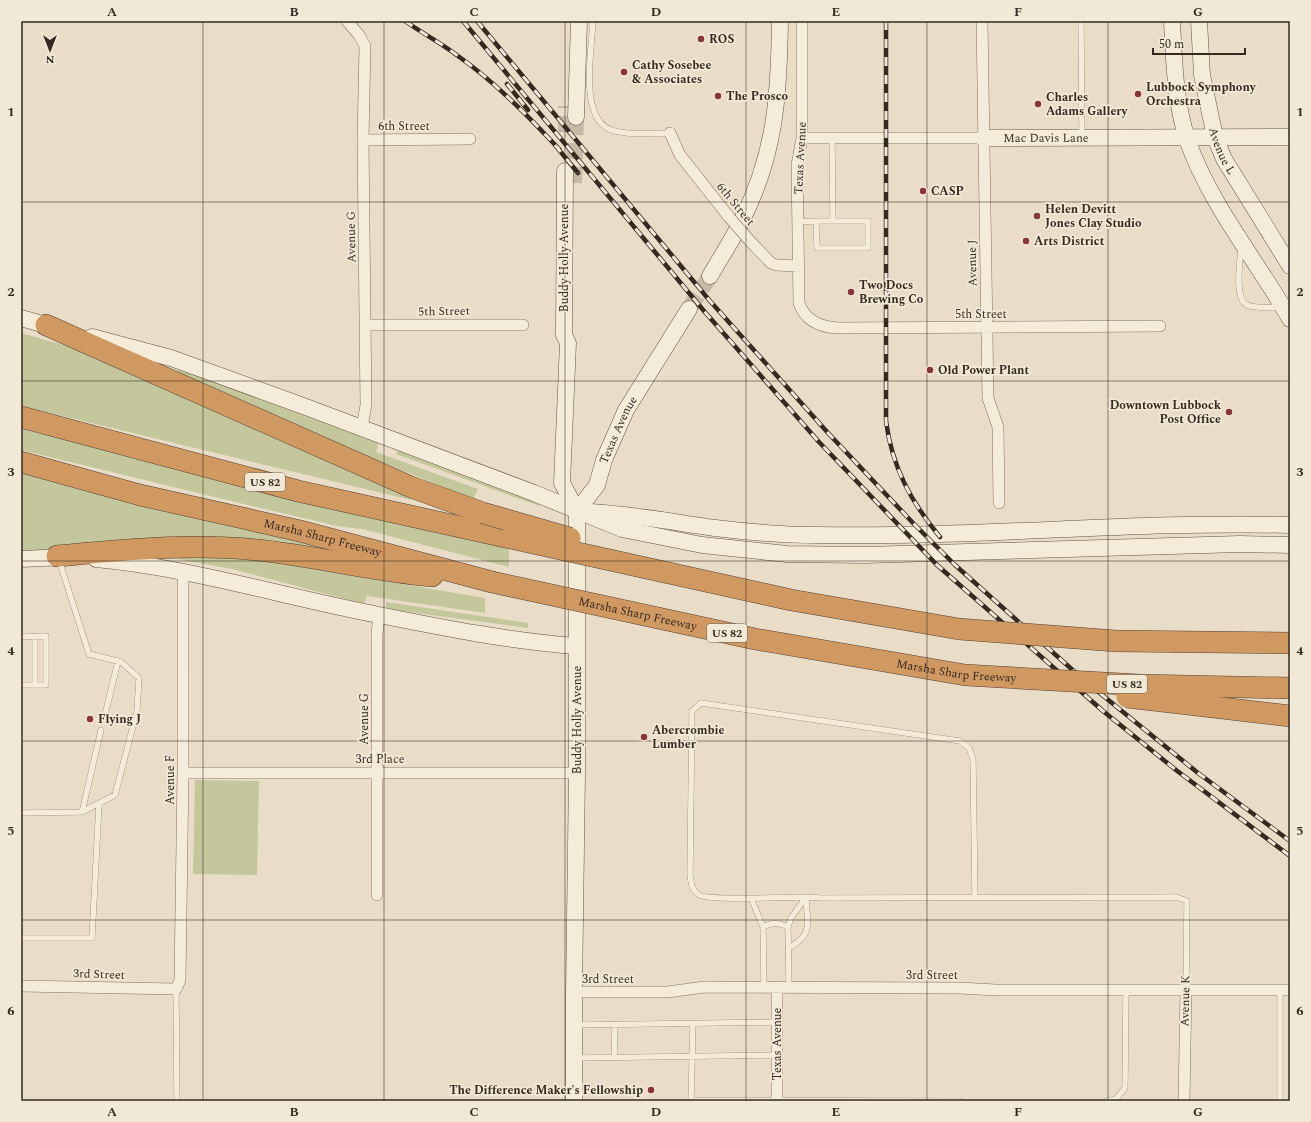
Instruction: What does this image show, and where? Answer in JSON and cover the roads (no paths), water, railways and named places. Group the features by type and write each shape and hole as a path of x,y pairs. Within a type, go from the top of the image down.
{"highway":[{"path":"46,325 411,487 483,513 743,590 959,629 1116,641 1290,643"},
{"name":"US 82","path":"21,417 298,491 743,590"},
{"name":"Marsha Sharp Freeway","path":"21,462 140,495 300,531 492,582 755,638 964,675 1140,685 1290,688"},
{"path":"57,556 159,547 210,546 259,550 392,572 492,582"},
{"path":"964,675 1010,685 1206,705 1290,716"}],"main road":[{"path":"569,21 571,111 579,21"},
{"path":"710,276 742,221 766,161 778,102 780,21"},
{"path":"1172,21 1175,82 1187,137 1203,177 1287,313"},
{"name":"Avenue L","path":"1199,21 1202,75 1215,137 1224,159 1290,266"},
{"name":"Mac Davis Lane","path":"983,138 1290,136"},
{"name":"Buddy Holly Avenue","path":"569,177 564,335 568,343 562,483 577,511 576,646 578,773 574,992 574,1101"},
{"name":"Texas Avenue","path":"577,511 597,485 604,460 626,410 689,309"},
{"path":"21,318 171,358 534,493 622,529 702,545 787,554 865,555 1240,544 1290,545"},
{"path":"577,511 624,513 730,529 815,535 948,533 1175,525 1290,525"},
{"path":"21,559 57,556 131,562 183,571 378,615 540,643 576,646"}],"street":[{"name":"Avenue G","path":"347,21 359,35 365,46 363,140 366,404 362,428"},
{"name":"Texas Avenue","path":"802,21 802,138 797,165 799,303 806,317"},
{"name":"Avenue J","path":"982,21 988,398 998,428 999,503"},
{"name":"6th Street","path":"670,134 680,155 729,217 771,263 776,265 799,266"},
{"name":"Mac Davis Lane","path":"802,138 983,138"},
{"name":"6th Street","path":"363,140 470,139"},
{"name":"5th Street","path":"806,317 820,325 833,328 1160,326"},
{"name":"5th Street","path":"365,325 523,325"},
{"name":"Avenue F","path":"176,989 180,980 183,773 183,571"},
{"name":"Avenue G","path":"377,895 378,615"},
{"name":"3rd Place","path":"183,773 578,773"},
{"name":"3rd Street","path":"21,986 176,989"},
{"name":"3rd Street","path":"574,992 668,992 704,987 1285,990"},
{"name":"Texas Avenue","path":"777,987 777,1101"},
{"name":"Avenue K","path":"1184,1101 1186,990"}],"lane":[{"path":"593,21 589,66 590,93 598,120 608,128 620,132 670,134"},
{"path":"1081,21 1082,138"},
{"path":"832,138 833,221"},
{"path":"798,222 816,221 868,221 868,248 817,248 816,221"},
{"path":"1241,240 1239,291 1241,299 1248,305 1287,313"},
{"path":"21,813 82,812 115,795 137,711 139,678 118,661 89,654 57,556"},
{"path":"21,637 46,636 46,685 21,685"},
{"path":"35,637 35,685"},
{"path":"105,715 118,661"},
{"path":"701,703 960,741 970,748 973,759 975,898 715,898 700,896 692,888 690,874 692,711 701,703"},
{"path":"82,812 102,730"},
{"path":"21,938 92,938 99,804"},
{"path":"789,987 788,927 791,918 806,897"},
{"path":"789,948 806,935 808,927 806,897"},
{"name":"Avenue K","path":"975,898 1176,897 1187,901 1186,990"},
{"path":"751,898 763,927 764,987"},
{"path":"763,927 770,923 779,923 788,927"},
{"path":"176,989 177,1101"},
{"path":"1106,1101 1116,1099 1125,1088 1126,990"},
{"path":"1280,1101 1285,990"},
{"path":"574,1025 777,1022"},
{"path":"693,1024 691,1100 960,1101"},
{"path":"614,1058 615,1025"},
{"path":"574,1058 777,1055"}],"tunnel":[{"path":"566,106 566,132"},
{"path":"574,183 576,117"},
{"path":"689,309 710,276"}],"railway":[{"path":"405,21 452,51 472,66 498,88 559,149"},
{"path":"463,21 704,311 819,442 937,565 1103,711 1176,770 1290,856"},
{"path":"477,21 710,301 829,434 913,523 955,565 1085,681 1198,773 1290,841"},
{"path":"886,21 886,421 893,454 904,483 920,511 940,537"},
{"path":"507,84 528,110"},
{"path":"555,145 578,173"}],"place":[{"name":"ROS","path":"701,39"},
{"name":"Cathy Sosebee & Associates","path":"624,72"},
{"name":"Lubbock Symphony Orchestra","path":"1138,94"},
{"name":"The Prosco","path":"718,96"},
{"name":"Charles Adams Gallery","path":"1038,104"},
{"name":"CASP","path":"923,191"},
{"name":"Helen Devitt Jones Clay Studio","path":"1037,216"},
{"name":"Arts District","path":"1026,241"},
{"name":"Two Docs Brewing Co","path":"851,292"},
{"name":"Old Power Plant","path":"930,370"},
{"name":"Downtown Lubbock Post Office","path":"1229,412"},
{"name":"Flying J","path":"90,719"},
{"name":"Abercrombie Lumber","path":"644,737"},
{"name":"The Difference Maker's Fellowship","path":"651,1090"}]}
